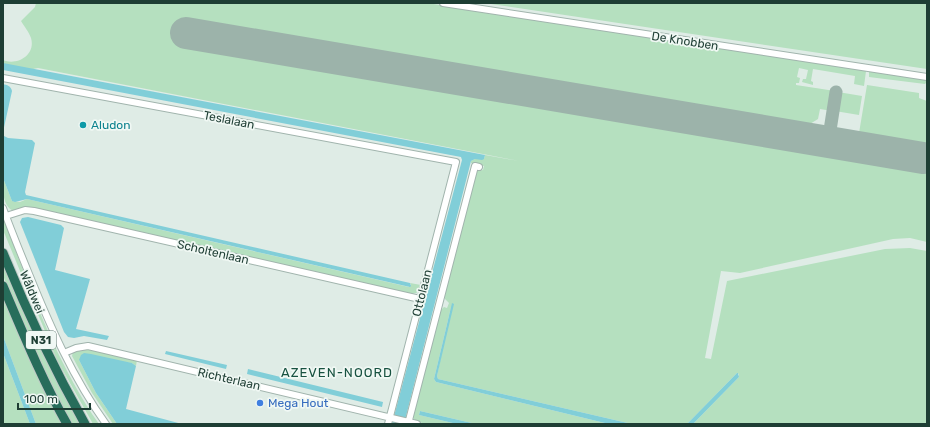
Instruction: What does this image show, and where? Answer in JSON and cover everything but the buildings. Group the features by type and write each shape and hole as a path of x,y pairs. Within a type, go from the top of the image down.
{"highway":[{"name":"Wâldwei","path":"3,253 45,348 85,424"},
{"name":"Wâldwei","path":"3,286 33,358 67,424"}],"street":[{"name":"De Knobben","path":"443,3 927,77"},
{"name":"Teslalaan","path":"3,78 456,162"},
{"name":"Ottolaan","path":"388,424 391,418 456,162"},
{"name":"Ottolaan","path":"408,422 442,304 475,166 479,167"},
{"path":"3,208 45,312 64,353 85,392 106,424"},
{"name":"Scholtenlaan","path":"6,216 25,210 34,211 420,299"},
{"name":"Richterlaan","path":"64,353 76,348 88,346 417,424"}],"green space":[{"path":"36,3 427,3 864,69 866,71 864,86 854,84 855,76 813,69 811,81 813,82 813,85 802,82 803,79 806,79 808,70 799,68 797,77 800,78 799,83 796,83 796,85 835,91 832,111 820,109 818,119 805,127 188,23 184,42 854,157 856,154 922,165 924,151 858,139 867,85 919,93 919,98 927,101 927,242 910,238 893,239 740,273 721,271 705,358 711,359 727,281 885,249 910,248 927,251 927,424 693,424 739,377 739,374 737,373 687,424 632,424 438,379 437,376 452,303 434,379 436,382 609,424 476,424 420,411 419,415 457,424 427,424 416,421 413,418 413,415 440,311 444,307 447,308 449,303 445,299 444,294 477,171 483,170 484,166 471,163 471,161 475,159 484,159 485,155 519,161 38,68 28,70 3,65 3,60 14,61 24,58 31,49 31,38 21,21 35,7"},
{"path":"484,3 927,3 927,69"},
{"path":"872,70 927,79 927,82 925,84 869,77 869,72"},
{"path":"838,92 862,96 859,115 835,111"},
{"path":"3,178 12,201 20,202 27,199 409,287 411,285 410,283 421,285 421,290 416,293 408,294 34,209 14,211 7,206 5,201 3,192"},
{"path":"3,217 56,350 83,400 99,424 93,424 57,360 3,230"},
{"path":"3,257 82,424 72,424 46,374 14,306 3,275"},
{"path":"3,295 39,379 63,424 36,424 3,336"},
{"path":"86,348 137,360 136,366 132,363 79,360 96,393 117,424 113,424 92,393 72,356 73,351"},
{"path":"3,353 30,424 3,424"}],"water":[{"path":"3,63 485,155 484,159 482,160 475,159 471,161 404,424 392,424 462,160 461,157 3,70"},
{"path":"3,84 10,87 12,91 3,132"},
{"path":"3,132 4,136 8,138 32,140 35,143 25,192 26,195 410,283 411,286 27,199 15,202 12,201 3,178"},
{"path":"28,217 61,225 64,228 55,270 90,279 76,329 109,336 107,340 84,336 74,338 68,337 64,332 20,222 22,218"},
{"path":"452,303 454,304 437,376 438,379 632,424 609,424 436,382 434,379"},
{"path":"3,336 36,424 30,424 3,353"},
{"path":"166,351 227,365 226,369 165,354"},
{"path":"84,353 132,363 136,366 126,409 182,424 117,424 96,393 79,360 81,355"},
{"path":"248,369 383,402 382,407 247,374"},
{"path":"737,373 739,377 693,424 687,424"},
{"path":"420,411 476,424 457,424 419,415"}],"taxiway":[{"path":"828,143 836,92"}],"runway":[{"path":"186,33 923,158"}],"place":[{"name":"Aludon","path":"83,125"},
{"name":"Mega Hout","path":"260,403"}],"district":[{"name":"AZEVEN-NOORD","path":"337,372"}]}
